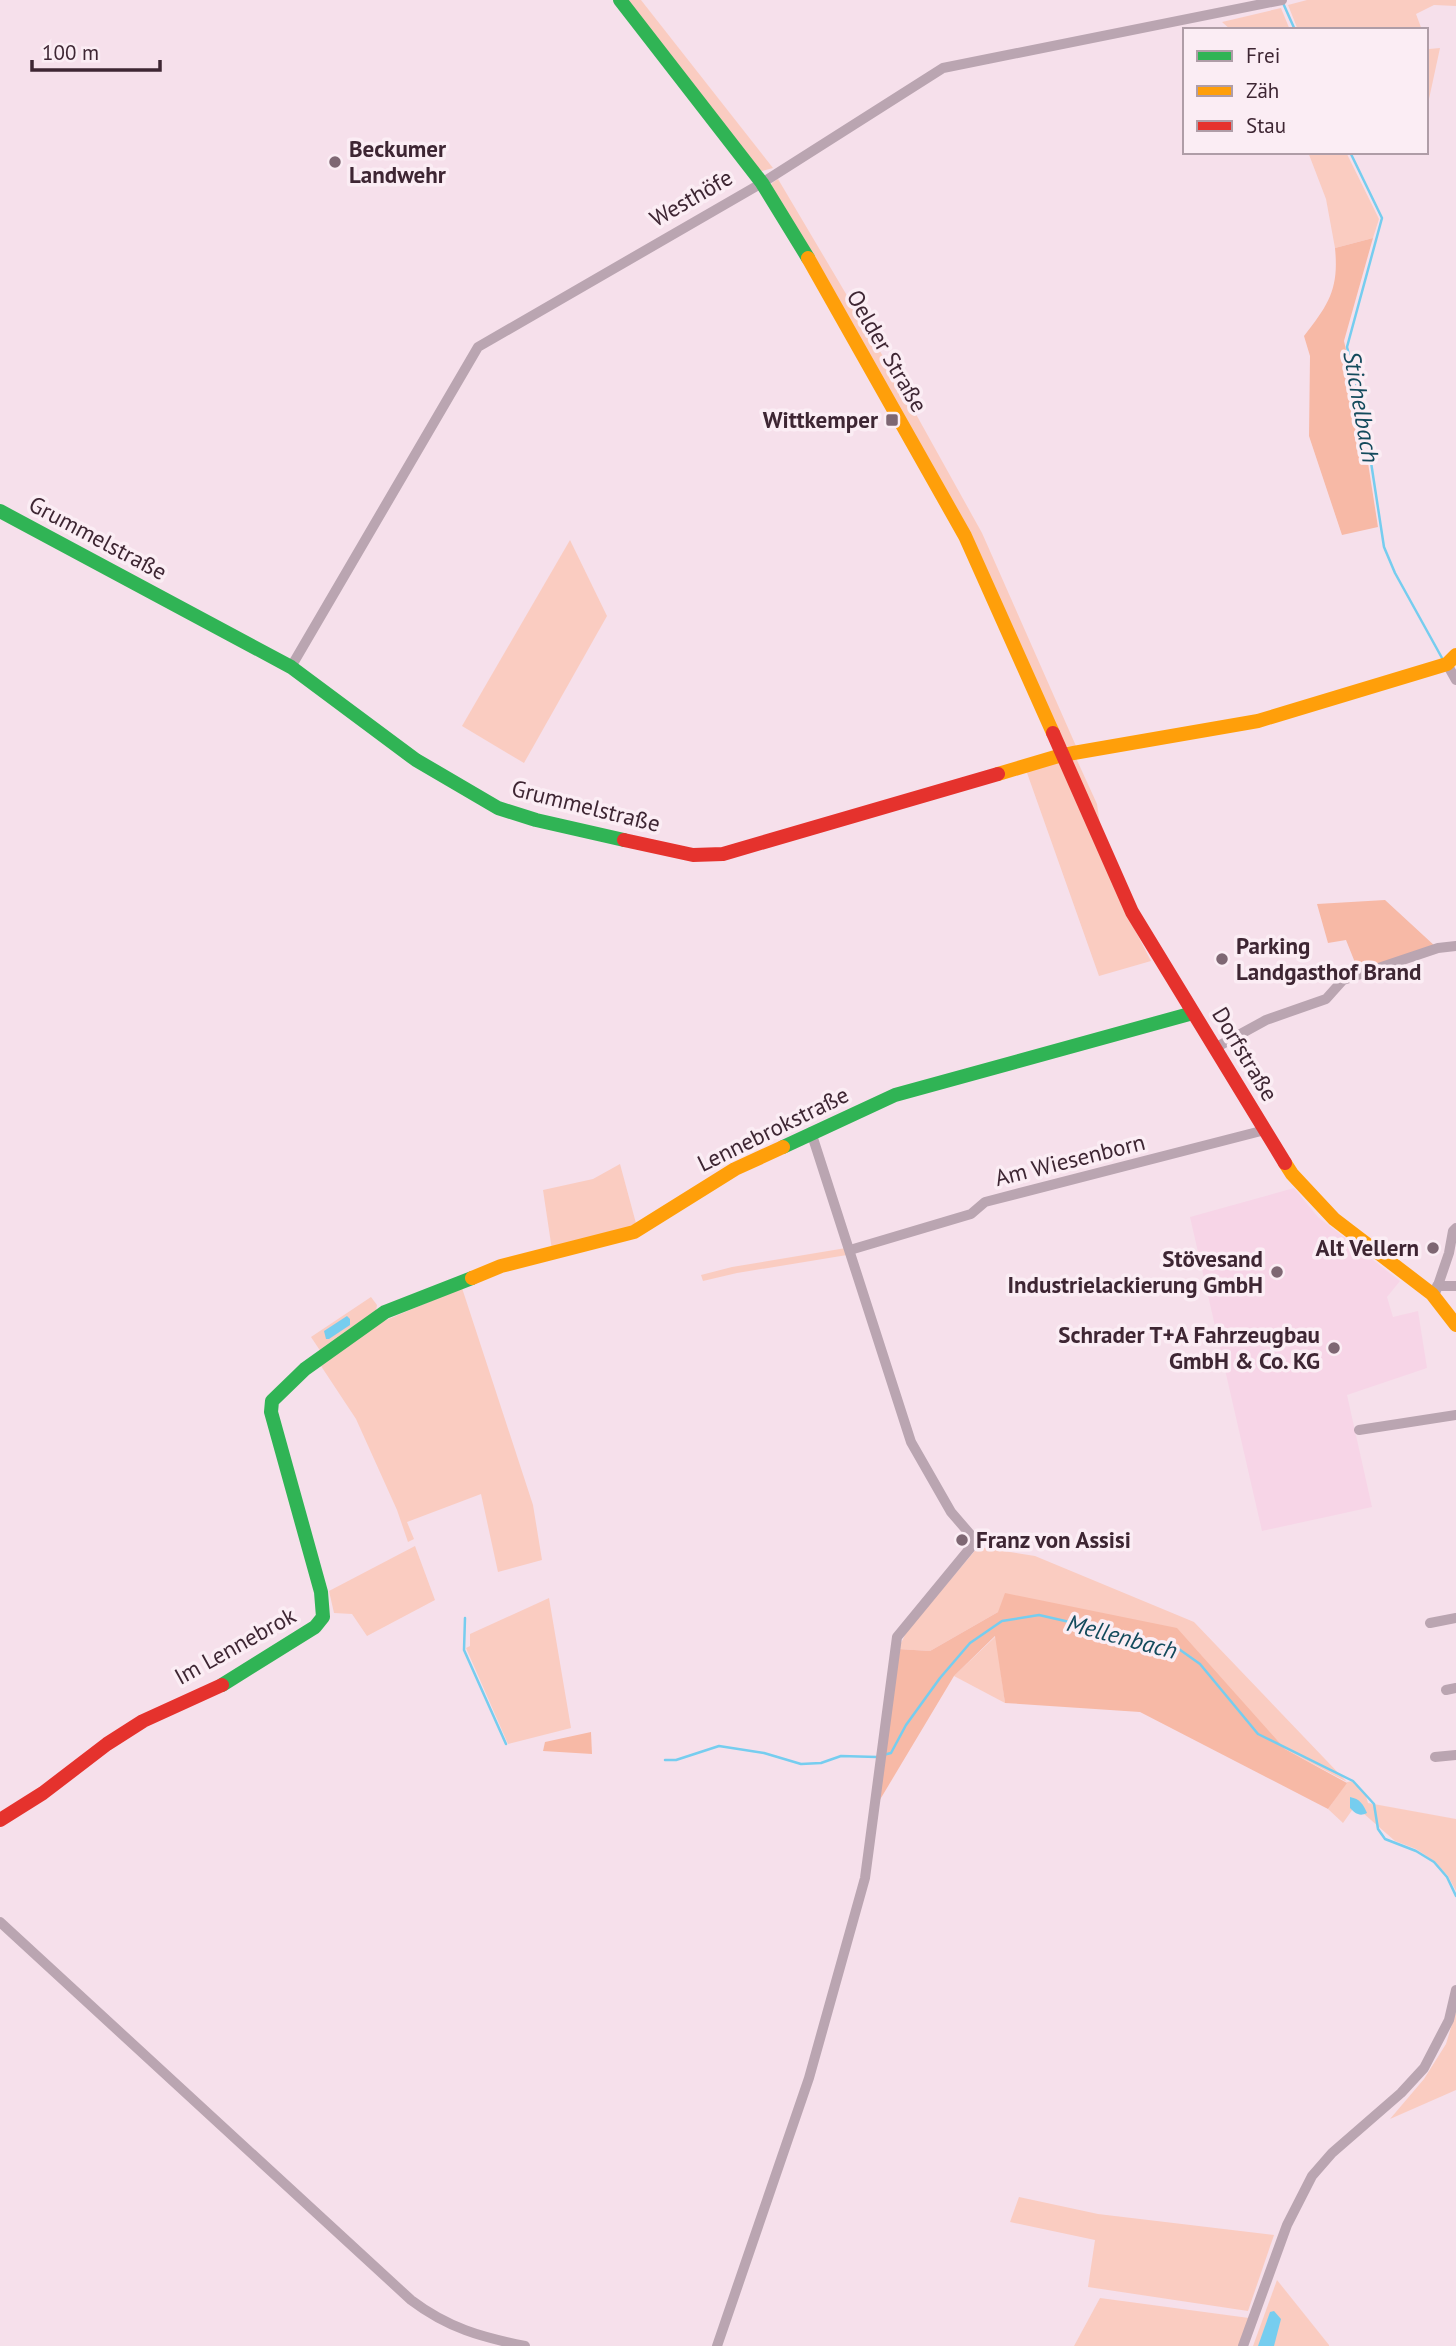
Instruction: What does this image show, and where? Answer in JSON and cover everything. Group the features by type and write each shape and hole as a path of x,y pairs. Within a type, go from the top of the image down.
{"street":[{"name":"Oelder Straße","path":"620,0 762,183 807,256 965,536 1062,755"},
{"name":"Westhöfe","path":"291,667 478,347 762,183 943,68 1282,0"},
{"name":"Grummelstraße","path":"0,511 291,667 416,760 498,808 536,820 693,855 723,854 1062,755 1258,721 1451,660"},
{"path":"1451,660 1456,680"},
{"name":"Dorfstraße","path":"1062,755 1132,912 1292,1174 1334,1219 1435,1290 1456,1325"},
{"path":"1214,1048 1266,1020 1326,999 1343,980 1438,948 1456,946"},
{"name":"Lennebrokstraße","path":"385,1312 501,1266 634,1232 735,1169 895,1095 1193,1013"},
{"name":"Am Wiesenborn","path":"850,1250 971,1214 985,1202 1265,1130"},
{"path":"717,2346 809,2078 865,1878 897,1637 976,1541 951,1512 911,1443 811,1132"},
{"path":"1435,1290 1448,1253 1452,1231 1456,1228"},
{"path":"1435,1290 1456,1286"},
{"name":"Im Lennebrok","path":"0,1820 43,1793 107,1744 143,1721 223,1684 315,1627 323,1617 321,1592 271,1412 272,1400 345,1338 385,1312"},
{"path":"1359,1430 1456,1415"},
{"path":"1430,1623 1456,1618"},
{"path":"1435,1757 1456,1755"},
{"path":"0,1922 411,2300 447,2324 526,2346"},
{"path":"1243,2346 1287,2225 1312,2176 1332,2153 1401,2093 1424,2068 1443,2035 1456,1995"}],"shaded area":[{"path":"626,0 641,0 773,168 758,172"},
{"path":"1307,0 1456,0 1456,6 1434,5 1416,14 1421,28 1297,28 1288,5"},
{"path":"1281,8 1289,28 1229,28 1222,22"},
{"path":"1428,46 1429,49 1440,48 1429,99"},
{"path":"1309,154 1347,154 1379,219 1373,238 1335,248 1326,199"},
{"path":"778,179 897,380 982,533 1076,746 1063,746 1018,643 770,187"},
{"path":"1373,238 1344,341 1360,411 1378,527 1342,535 1309,436 1310,356 1304,336 1326,305 1334,285 1335,248"},
{"path":"570,540 607,616 524,763 462,726"},
{"path":"1070,756 1076,758 1097,804 1101,831"},
{"path":"1058,760 1123,907 1151,961 1099,976 1026,770"},
{"path":"1385,900 1436,947 1358,970 1346,940 1328,943 1317,904"},
{"path":"620,1164 637,1227 552,1250 543,1190 593,1179"},
{"path":"1294,1188 1318,1217 1400,1281 1387,1297 1393,1317 1418,1311 1427,1368 1347,1395 1372,1507 1262,1531 1190,1217"},
{"path":"846,1248 847,1255 703,1281 701,1275 732,1267"},
{"path":"462,1288 533,1505 542,1560 498,1572 481,1494 407,1522 414,1539 408,1542 397,1510 356,1419 321,1366 372,1326"},
{"path":"371,1297 377,1305 376,1311 321,1352 311,1337"},
{"path":"415,1546 435,1600 367,1636 352,1614 334,1613 329,1591"},
{"path":"978,1547 1035,1556 1194,1622 1347,1782 1285,1749 998,1612 930,1651 898,1649 907,1631"},
{"path":"1005,1593 1177,1628 1285,1749 1347,1783 1328,1809 1140,1712 1005,1703 995,1636 954,1676 878,1803 898,1649 930,1651 998,1612"},
{"path":"549,1598 571,1728 508,1744 466,1648 470,1646 470,1634"},
{"path":"996,1636 1005,1703 954,1676"},
{"path":"591,1732 592,1754 543,1751 545,1742"},
{"path":"1353,1781 1365,1793 1368,1803 1456,1819 1456,1891 1448,1876 1434,1861 1416,1849 1395,1841 1355,1806 1343,1823 1328,1809 1347,1782"},
{"path":"1456,2011 1456,2090 1390,2119 1424,2079 1446,2044"},
{"path":"1019,2197 1098,2214 1274,2235 1248,2311 1088,2287 1095,2240 1010,2222"},
{"path":"1277,2280 1329,2345 1329,2346 1253,2346"},
{"path":"1100,2298 1249,2318 1239,2346 1074,2346"}],"water":[{"path":"347,1316 350,1325 326,1339 324,1331"},
{"path":"1350,1797 1361,1802 1367,1813 1355,1813 1350,1808"},
{"path":"1274,2311 1281,2319 1274,2346 1258,2346 1270,2312"}],"waterway":[{"name":"Stichelbach","path":"1283,3 1294,28"},
{"name":"Stichelbach","path":"1351,154 1382,218 1347,347 1363,410 1384,547 1395,573 1442,658"},
{"name":"Mellenbach","path":"883,1755 891,1753 906,1725 940,1678 970,1643 1002,1621 1039,1615 1100,1629 1121,1641 1176,1647 1200,1664 1258,1734 1353,1781 1374,1804 1378,1829 1385,1839 1416,1851 1434,1862 1447,1877 1456,1896"},
{"name":"Mellenbach","path":"465,1618 464,1650 506,1744"},
{"name":"Mellenbach","path":"665,1760 676,1760 719,1746 764,1753 801,1764 821,1763 841,1756 877,1757"}],"traffic: fast":[{"path":"620,0 762,183 808,258"},
{"path":"0,511 291,667 416,760 498,808 536,820 624,840"},
{"path":"783,1147 895,1095 1193,1013"},
{"path":"222,1685 315,1627 323,1617 321,1592 271,1412 272,1401 305,1369 385,1312 472,1278"}],"traffic: slow":[{"path":"808,258 965,536 1053,733"},
{"path":"998,774 1062,755 1258,721 1447,664 1456,655"},
{"path":"472,1278 501,1266 634,1232 735,1169 783,1147"},
{"path":"1285,1163 1334,1219 1432,1294 1456,1325"}],"traffic: jam":[{"path":"1053,733 1132,912 1285,1163"},
{"path":"624,840 693,855 723,854 998,774"},
{"path":"0,1820 43,1793 107,1744 143,1721 222,1685"}],"place":[{"name":"Beckumer Landwehr","path":"335,162"},
{"name":"Wittkemper","path":"892,420"},
{"name":"Parking Landgasthof Brand","path":"1222,959"},
{"name":"Alt Vellern","path":"1433,1248"},
{"name":"Stövesand Industrielackierung GmbH","path":"1277,1272"},
{"name":"Schrader T+A Fahrzeugbau GmbH & Co. KG","path":"1334,1348"},
{"name":"Franz von Assisi","path":"962,1540"}]}
